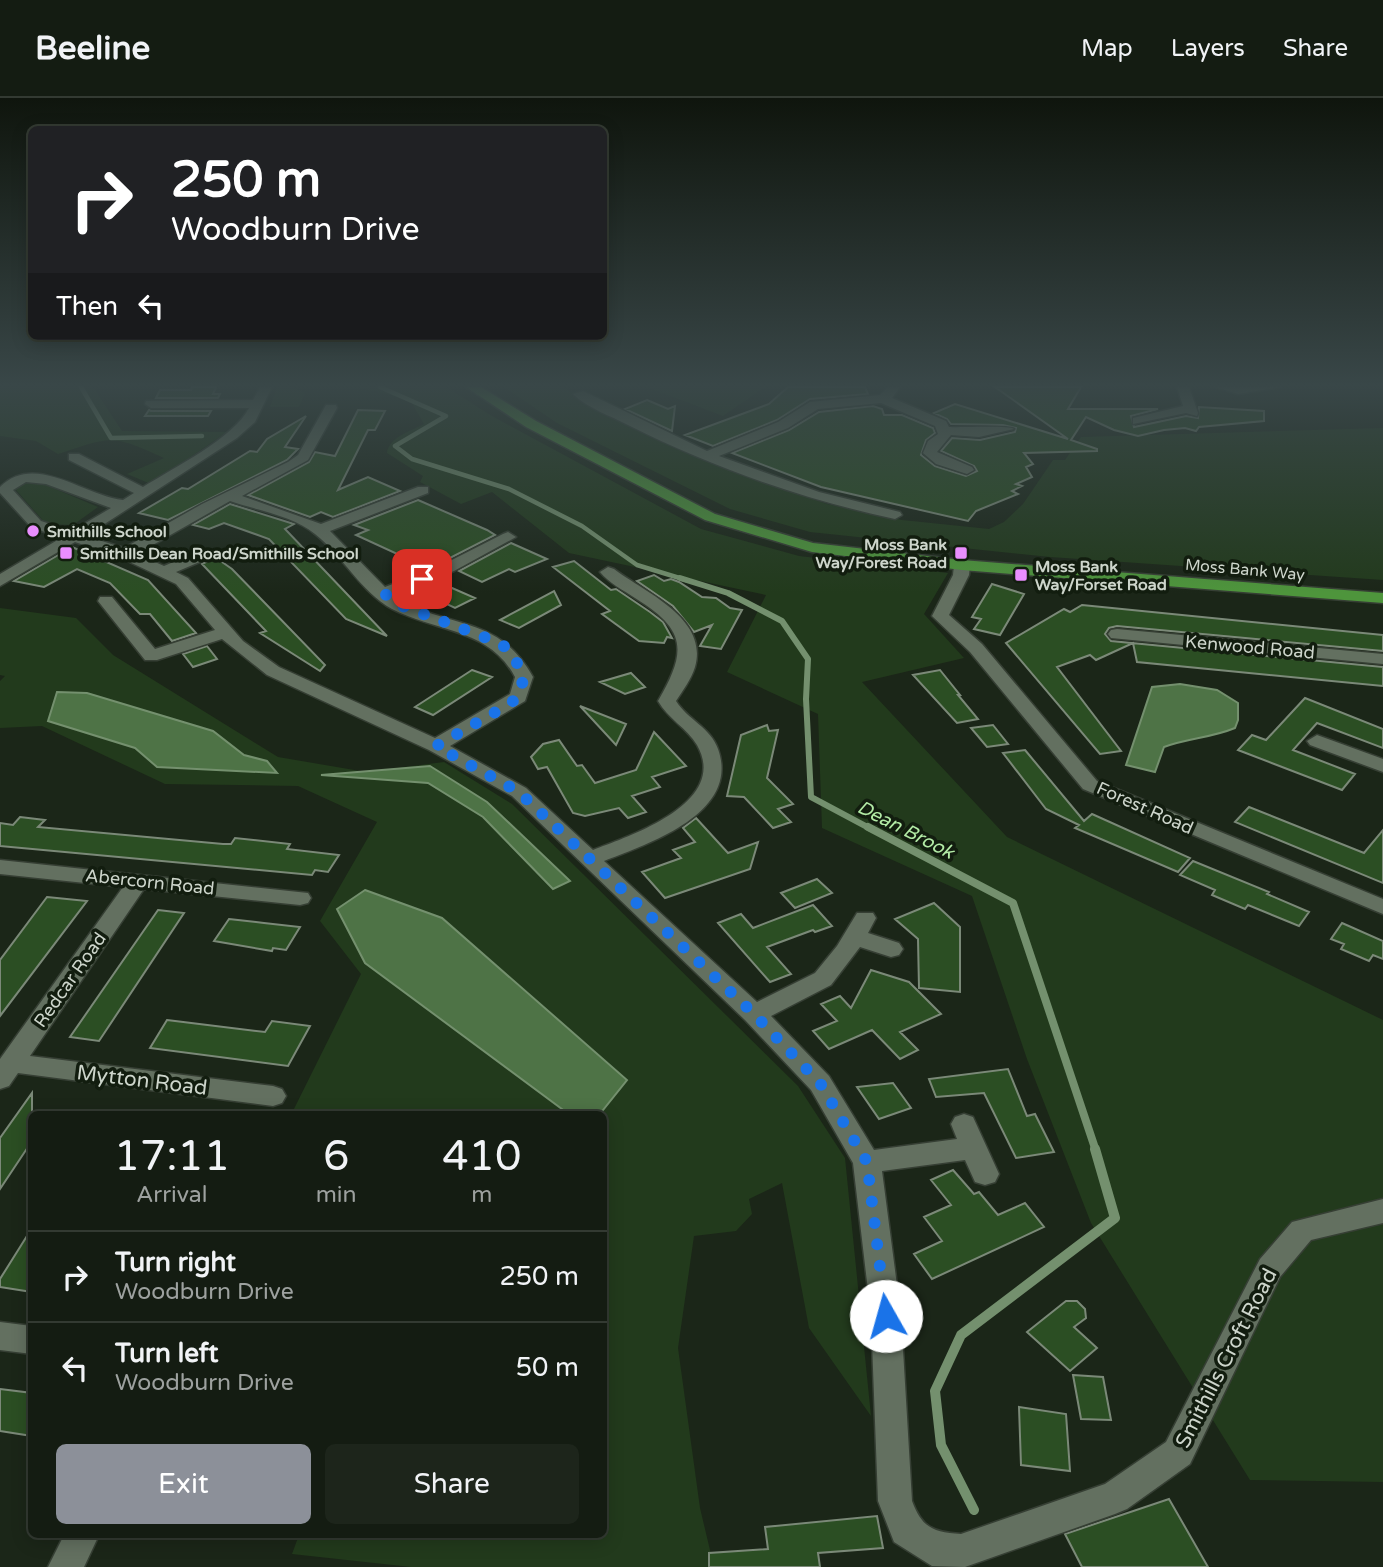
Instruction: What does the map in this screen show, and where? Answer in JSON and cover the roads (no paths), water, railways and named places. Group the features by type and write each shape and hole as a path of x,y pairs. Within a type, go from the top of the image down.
{"highway":[{"name":"Moss Bank Way","path":"592,456 710,517 812,547 962,565 1383,598"},
{"name":"Moss Bank Way","path":"609,456 681,493 753,523 812,538 972,557 1383,588"}],"street":[{"path":"3,576 125,505 201,456"},
{"path":"125,554 304,456"},
{"path":"711,456 757,475 895,515"},
{"path":"934,456 966,474 983,469"},
{"path":"74,457 144,493"},
{"path":"4,485 44,478 100,501 125,505"},
{"name":"Smithills Croft Road","path":"4,485 9,497 36,524 125,554 166,571 182,581 253,659 273,671 436,746 519,792 754,1014 820,1083 867,1162 886,1316 895,1501 906,1530 932,1549 961,1551 1115,1497 1178,1453 1270,1268 1302,1230 1383,1210"},
{"path":"320,530 423,490"},
{"path":"229,496 320,530 397,604 500,643 512,653 524,677 518,697 436,746"},
{"path":"384,593 448,568 508,537"},
{"path":"478,551 494,558"},
{"path":"166,571 203,555"},
{"name":"Forest Road","path":"962,565 961,575 940,616 975,648 1090,785 1383,907"},
{"path":"591,858 663,828 684,816 702,800 710,783 709,750 700,736 671,710 667,701 687,663 679,623 666,609 630,590 615,574"},
{"path":"106,601 151,656 226,632"},
{"name":"Kenwood Road","path":"1117,635 1383,659"},
{"path":"1317,741 1383,766"},
{"name":"Abercorn Road","path":"0,867 300,898"},
{"name":"Redcar Road","path":"6,1071 139,880"},
{"path":"754,1014 823,979 860,927 891,948"},
{"name":"Mytton Road","path":"6,1071 273,1096"},
{"path":"867,1162 969,1136 985,1174"},
{"path":"0,1336 28,1340"},
{"path":"66,1567 80,1538"}],"waterway":[{"name":"Dean Brook","path":"407,456 509,489 582,526 637,565 686,580"},
{"name":"Dean Brook","path":"680,578 728,593 782,621 808,659 806,699 811,797 871,829"},
{"name":"Dean Brook","path":"868,827 1013,903 1096,1151"},
{"name":"Dean Brook","path":"974,1510 941,1445 935,1391 961,1335 1115,1218 1095,1149"}],"place":[{"name":"Smithills School","path":"33,531"},
{"name":"Smithills Dean Road/Smithills School","path":"66,553"},
{"name":"Moss Bank Way/Forest Road","path":"961,553"},
{"name":"Moss Bank Way/Forset Road","path":"1021,575"}]}
